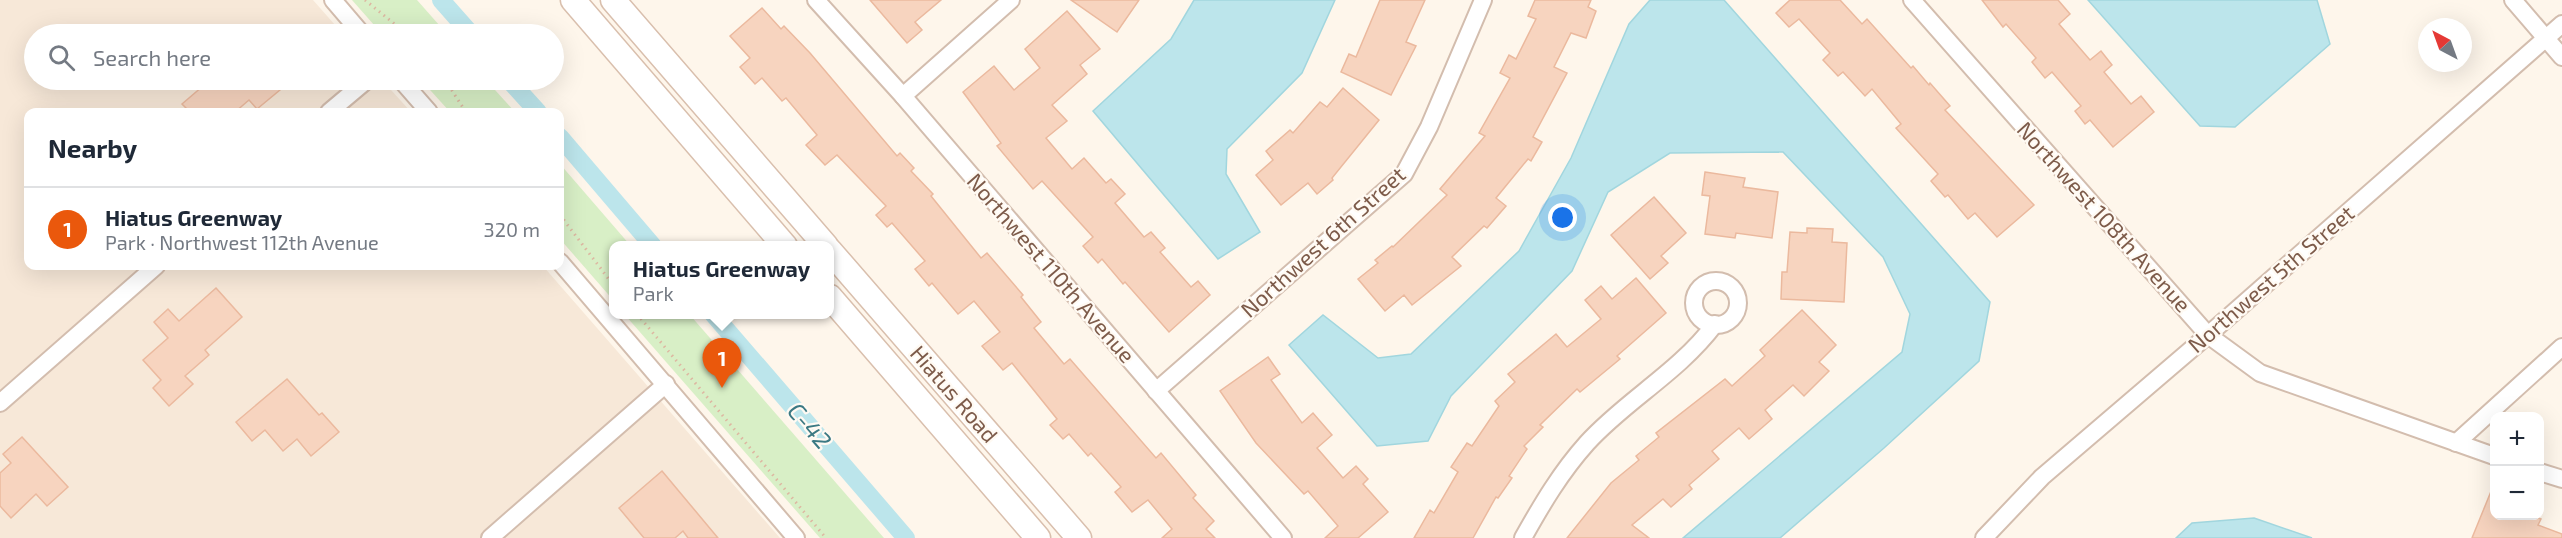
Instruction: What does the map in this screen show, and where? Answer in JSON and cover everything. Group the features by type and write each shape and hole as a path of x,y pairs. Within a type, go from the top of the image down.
{"main road":[{"path":"573,0 781,241"},
{"path":"613,0 822,241"},
{"name":"Hiatus Road","path":"834,256 1079,538"},
{"name":"Hiatus Road","path":"834,302 1038,538"}],"street":[{"path":"333,0 353,24"},
{"name":"Northwest 110th Avenue","path":"816,0 903,96 1283,538"},
{"path":"903,96 1011,0"},
{"name":"Northwest 6th Street","path":"1156,391 1404,174 1429,127 1483,0"},
{"name":"Northwest 108th Avenue","path":"1912,0 2208,335 2260,373 2490,455"},
{"path":"2513,0 2562,57"},
{"name":"Northwest 5th Street","path":"1984,538 2042,477 2208,335 2562,24"},
{"path":"334,108 355,90"},
{"path":"410,90 426,108"},
{"path":"564,267 609,318"},
{"path":"0,403 151,270"},
{"path":"610,319 796,538"},
{"path":"1523,538 1551,488 1588,442 1696,349 1714,324"},
{"path":"2456,443 2562,347"},
{"path":"490,538 666,384"},
{"path":"2544,473 2562,479"}],"path":[{"path":"365,0 395,24"},
{"path":"452,90 463,108"},
{"path":"564,220 609,279"},
{"path":"640,319 826,538"}],"shaded area":[{"path":"0,0 313,0 334,24 24,24 24,90 391,90 407,108 24,108 24,270 546,270 780,538 0,538"}],"green space":[{"path":"352,0 417,0 438,24 373,24"},
{"path":"430,90 495,90 511,108 446,108"},
{"path":"564,169 627,241 609,241 609,295 564,244"},
{"path":"628,319 693,319 884,538 820,538"}],"water":[{"path":"1194,0 1335,0 1302,73 1227,149 1226,174 1260,232 1218,259 1093,111 1171,39"},
{"path":"1650,0 1724,0 1990,302 1979,361 1884,448 1780,538 1683,538 1902,352 1910,314 1883,257 1783,152 1670,153 1608,192 1572,271 1451,396 1428,441 1377,446 1289,345 1323,315 1378,358 1411,354 1519,251 1571,158 1629,24"},
{"path":"2088,0 2317,0 2330,44 2235,127 2200,126"},
{"path":"2254,518 2312,538 2176,538 2192,523"}],"building":[{"path":"870,0 941,0 915,22 922,30 907,43"},
{"path":"1071,0 1139,0 1117,32"},
{"path":"1380,0 1425,0 1406,42 1416,46 1391,95 1341,72 1349,54 1356,57"},
{"path":"1535,0 1591,0 1588,7 1596,11 1586,38 1571,33 1554,67 1567,73 1533,137 1542,142 1531,161 1528,159 1496,198 1506,206 1487,228 1484,226 1452,257 1461,266 1412,305 1404,295 1385,311 1358,279 1378,263 1375,260 1393,247 1447,195 1440,189 1485,136 1479,133 1510,78 1500,73 1509,55 1516,59 1536,19 1528,16"},
{"path":"1790,0 1840,0 1862,24 1867,19 1911,68 1913,66 1929,85 1930,83 1950,106 1945,110 2034,205 1997,237 1975,213 1968,219 1948,195 1945,197 1931,181 1938,174 1896,128 1901,124 1872,89 1865,96 1843,72 1838,76 1823,60 1830,53 1799,19 1789,27 1776,13"},
{"path":"1982,0 2058,0 2070,14 2059,24 2090,60 2101,51 2112,65 2104,72 2131,104 2141,96 2154,112 2113,147 2090,120 2085,124 2075,111 2081,106 2052,72 2045,78 2032,62 2036,58 2006,24 2003,27"},
{"path":"762,8 781,29 784,26 810,53 897,156 900,153 914,168 911,171 933,194 931,196 981,258 987,253 1023,295 1021,297 1041,322 1034,328 1064,364 1070,359 1156,458 1161,453 1196,495 1193,498 1214,521 1206,529 1215,538 1162,538 1172,529 1148,500 1132,512 1115,492 1121,487 1091,453 1088,456 1069,434 1063,439 1050,425 1057,419 1012,363 1003,370 982,346 1000,332 974,301 958,314 932,283 929,286 915,269 925,261 892,223 887,227 876,215 886,206 837,155 825,165 806,145 817,135 786,98 782,101 762,78 755,84 740,67 750,58 730,36"},
{"path":"1067,11 1100,49 1080,65 1087,74 1052,105 1067,121 1046,138 1072,169 1084,158 1106,183 1111,179 1125,194 1115,203 1144,237 1151,232 1165,248 1160,252 1191,287 1198,281 1210,295 1169,332 1102,259 1098,263 1083,246 1093,237 1042,181 1033,189 997,146 1001,143 963,92 994,66 1014,90 1040,68 1025,49"},
{"path":"1343,88 1379,120 1332,178 1333,180 1317,194 1308,183 1281,205 1256,175 1273,160 1266,151 1290,130 1293,133 1320,102 1327,107"},
{"path":"198,90 280,90 258,108 249,100 240,108 186,108 182,104"},
{"path":"1705,172 1745,178 1743,187 1778,192 1772,238 1736,233 1735,238 1705,234 1710,196 1702,195"},
{"path":"1654,197 1686,233 1661,256 1668,263 1650,279 1611,235"},
{"path":"1807,228 1833,229 1832,242 1847,243 1844,302 1781,299 1782,272 1787,272 1790,232 1807,233"},
{"path":"1636,278 1666,313 1617,356 1620,359 1580,392 1577,389 1540,425 1543,427 1524,446 1527,449 1509,476 1512,478 1498,498 1496,497 1473,538 1414,538 1430,510 1434,513 1458,472 1451,467 1467,443 1472,446 1499,406 1495,401 1515,382 1508,374 1556,334 1567,347 1601,319 1585,300 1601,286 1612,299"},
{"path":"216,288 242,317 205,350 209,355 185,376 193,384 169,406 153,388 161,380 143,360 168,338 154,322 168,309 179,321"},
{"path":"1802,310 1836,345 1819,362 1829,371 1804,396 1793,385 1765,410 1772,419 1749,439 1739,428 1712,451 1719,459 1689,485 1692,489 1671,507 1663,499 1632,525 1649,538 1567,538 1611,483 1639,460 1636,456 1659,437 1656,433 1725,379 1732,386 1765,356 1760,350"},
{"path":"1268,357 1280,374 1271,380 1302,423 1313,413 1332,435 1317,448 1343,478 1356,466 1368,479 1363,484 1388,512 1358,538 1325,538 1338,526 1308,491 1304,494 1256,443 1220,391"},
{"path":"287,379 319,415 322,413 339,432 311,456 297,439 283,451 265,430 252,441 236,422"},
{"path":"22,437 68,487 47,506 36,494 11,518 0,506 0,473 11,463 3,454"},
{"path":"662,471 718,538 688,538 683,531 675,538 644,538 619,508"},
{"path":"2490,494 2490,520 2540,520 2538,525 2562,534 2562,538 2472,538"}],"waterway":[{"name":"C-42","path":"441,0 462,24"},
{"name":"C-42","path":"518,90 534,108"},
{"name":"C-42","path":"564,142 649,241"},
{"name":"C-42","path":"717,319 906,538"}],"place":[{"name":"Hiatus Greenway","path":"722,388"}]}
